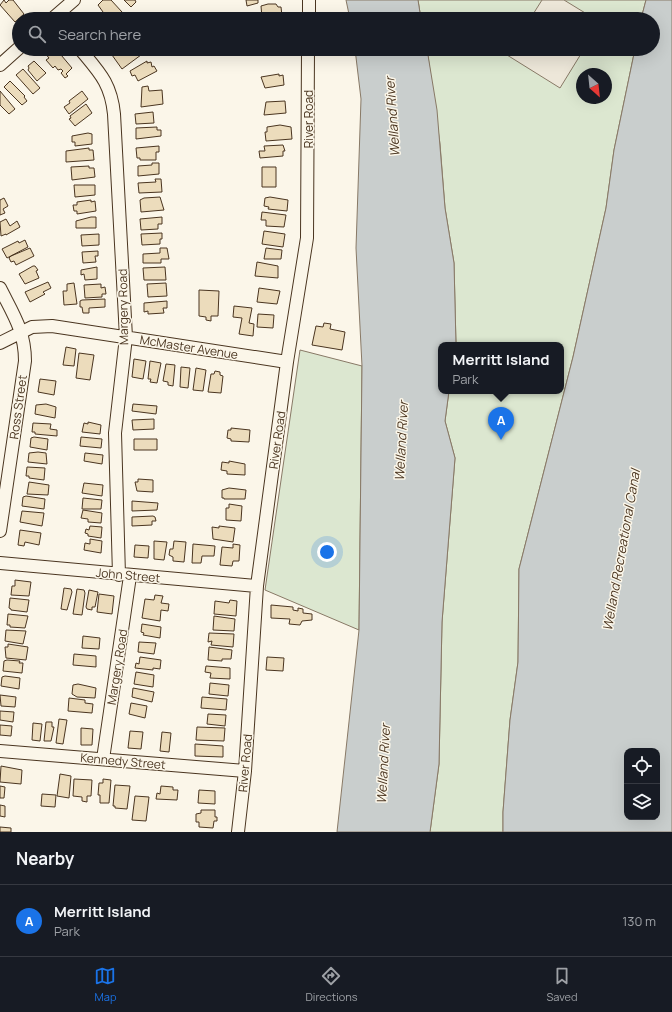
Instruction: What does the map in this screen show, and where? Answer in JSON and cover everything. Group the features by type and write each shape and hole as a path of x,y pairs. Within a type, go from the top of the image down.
{"street":[{"path":"61,12 74,0"},
{"path":"309,0 309,12"},
{"path":"0,65 12,54"},
{"name":"Margery Road","path":"85,56 107,84 113,97 126,337 115,433 125,575 103,759"},
{"name":"River Road","path":"238,832 245,771 257,586 287,362 307,238 308,56"},
{"name":"Ross Street","path":"0,288 22,332 25,347 25,361 0,531"},
{"name":"McMaster Avenue","path":"0,343 32,327 52,326 287,362"},
{"name":"John Street","path":"0,563 257,586"},
{"name":"Kennedy Street","path":"0,751 245,771"}],"green space":[{"path":"418,0 646,0 643,12 420,12"},
{"path":"428,56 634,56 614,150 606,208 564,392 564,342 456,342 454,263 445,208 440,144"},
{"path":"300,350 362,366 359,630 265,590"},
{"path":"449,394 564,394 519,569 518,662 510,720 503,812 503,832 430,832 439,764 442,622 455,458 445,421"}],"shaded area":[{"path":"542,0 564,0 584,12 534,12"},
{"path":"509,56 580,56 560,88"}],"water":[{"path":"346,0 418,0 420,12 349,12"},
{"name":"Welland Recreational Canal","path":"646,0 672,0 672,832 503,832 503,812 510,720 518,662 519,569 573,357 606,208 614,150 634,56 660,56 660,12 643,12"},
{"name":"Welland River","path":"356,56 428,56 437,110 445,208 454,263 456,342 438,342 438,394 449,394 445,421 455,458 442,622 439,764 430,832 337,832 359,630 362,366 356,248 361,99"}],"building":[{"path":"4,0 6,3 9,0 13,0 22,12 12,12 12,19 0,5"},
{"path":"103,0 111,0 122,12 103,12 98,5"},
{"path":"124,0 135,0 136,2 131,7"},
{"path":"246,0 258,0 258,3 247,6"},
{"path":"276,4 278,7 281,7 282,12 262,12 261,6"},
{"path":"47,56 62,56 72,68 66,74 68,76 65,78 61,73 63,71 61,69 58,70 55,66 53,68 46,60 49,58"},
{"path":"113,56 140,56 122,69"},
{"path":"34,61 46,73 37,81 28,70 28,66"},
{"path":"147,61 147,63 151,62 152,67 154,66 157,71 138,81 135,75 132,76 130,71"},
{"path":"23,69 40,88 33,94 16,75"},
{"path":"279,74 279,76 283,75 284,85 265,88 261,77"},
{"path":"10,81 25,96 24,97 27,101 22,105 4,87"},
{"path":"148,86 149,91 162,90 163,104 141,107 142,87"},
{"path":"0,91 15,109 9,114 0,105"},
{"path":"82,91 88,99 69,114 64,107"},
{"path":"285,101 286,113 264,115 266,102"},
{"path":"86,104 92,113 75,126 69,119 71,118 70,116"},
{"path":"153,112 154,123 136,124 135,114"},
{"path":"280,125 291,127 292,139 266,141 265,132 267,132 267,127"},
{"path":"157,127 157,130 161,130 161,136 136,139 136,128"},
{"path":"88,133 92,134 92,144 75,146 75,142 72,142 72,136"},
{"path":"283,145 285,151 283,151 283,156 260,158 259,151 265,151 264,146"},
{"path":"159,146 159,152 156,152 156,160 140,160 140,158 137,158 136,148"},
{"path":"89,148 89,150 93,150 94,160 66,162 66,151"},
{"path":"152,163 159,163 159,174 138,176 138,166 152,165"},
{"path":"89,166 89,168 94,168 95,177 72,180 71,167"},
{"path":"262,167 276,167 276,187 262,187"},
{"path":"155,179 161,179 162,192 139,193 138,183 156,182"},
{"path":"74,185 95,185 95,195 75,197"},
{"path":"160,197 164,210 141,212 140,200 144,198"},
{"path":"270,197 288,200 287,211 268,209 269,207 264,206 265,198"},
{"path":"4,198 8,206 3,209 5,213 0,215 0,200"},
{"path":"91,200 91,202 95,201 96,211 77,214 77,211 74,211 73,205 77,205 77,202"},
{"path":"262,212 286,215 284,227 266,226 266,220 261,220"},
{"path":"96,217 96,228 76,228 76,221"},
{"path":"162,217 162,224 158,224 158,229 141,230 140,219"},
{"path":"6,219 10,226 17,221 20,227 6,235 1,236 0,222"},
{"path":"264,231 285,234 283,247 262,244"},
{"path":"162,233 160,244 142,245 141,234"},
{"path":"99,234 99,245 82,246 81,235"},
{"path":"25,240 28,247 7,258 2,249 18,241 19,243"},
{"path":"30,248 34,256 16,265 14,261 11,262 9,258 11,256"},
{"path":"160,248 167,248 169,259 161,259 161,263 143,263 143,254 160,253"},
{"path":"266,248 282,250 281,259 264,259"},
{"path":"98,251 98,256 95,256 96,262 83,263 82,252"},
{"path":"257,262 278,266 278,278 255,276"},
{"path":"35,266 38,270 36,271 39,278 25,284 19,274"},
{"path":"97,267 97,279 85,280 84,274 81,275 81,270"},
{"path":"165,267 166,280 144,280 143,268"},
{"path":"48,282 51,288 43,292 45,294 30,302 25,292"},
{"path":"74,283 77,304 64,305 63,291 67,291 67,284"},
{"path":"166,283 167,296 148,297 147,284"},
{"path":"101,284 101,288 105,287 106,294 102,294 102,297 85,298 84,285"},
{"path":"259,288 280,291 277,304 257,302"},
{"path":"199,290 219,291 218,316 211,316 211,321 206,320 206,317 199,316"},
{"path":"105,299 105,307 89,308 89,313 83,313 82,307 80,307 80,301 82,300"},
{"path":"167,301 167,308 163,308 164,313 148,314 148,311 144,312 144,303"},
{"path":"234,306 252,308 249,323 254,324 253,336 239,334 242,318 233,317"},
{"path":"258,314 274,315 273,328 257,327"},
{"path":"324,323 331,324 330,329 345,332 342,350 312,345 316,326 323,327"},
{"path":"66,347 76,349 74,366 63,365"},
{"path":"79,353 94,355 90,380 76,378"},
{"path":"134,359 146,361 143,379 132,377"},
{"path":"150,361 161,363 157,383 150,382 151,379 148,379"},
{"path":"166,364 175,365 173,386 168,385 168,382 163,381"},
{"path":"181,367 190,368 188,388 180,387"},
{"path":"196,368 206,370 203,391 193,390"},
{"path":"215,371 220,372 220,375 223,376 221,393 208,392 211,374 214,374"},
{"path":"40,379 56,381 54,395 38,392"},
{"path":"46,404 56,407 55,418 35,414 36,405"},
{"path":"133,404 157,406 156,414 132,411"},
{"path":"154,419 154,429 133,430 132,420"},
{"path":"88,422 101,425 100,434 82,432 84,423 88,424"},
{"path":"33,423 51,424 50,429 57,430 57,436 35,434 35,432 32,432"},
{"path":"231,428 250,430 249,442 231,441 231,439 227,438 228,430 231,430"},
{"path":"81,437 102,439 101,448 80,446"},
{"path":"31,438 48,439 47,450 30,447"},
{"path":"134,439 157,439 157,450 134,450"},
{"path":"29,453 46,453 47,464 28,462"},
{"path":"85,453 103,455 102,464 84,461"},
{"path":"229,461 245,464 245,475 227,474 227,471 221,470 222,462 229,463"},
{"path":"27,467 45,468 44,480 29,478 29,476 26,476"},
{"path":"138,479 153,480 153,492 137,491 135,482 138,482"},
{"path":"29,482 49,485 48,495 27,494"},
{"path":"84,483 103,485 102,496 82,493"},
{"path":"229,488 246,490 245,499 222,498 222,490"},
{"path":"26,496 45,499 44,509 22,506 23,497"},
{"path":"83,498 102,500 101,509 82,509"},
{"path":"132,501 158,503 157,510 132,511"},
{"path":"229,504 242,506 241,521 226,520 226,508 229,508"},
{"path":"83,510 102,513 101,523 88,522 88,519 81,518"},
{"path":"22,511 44,513 42,526 20,522"},
{"path":"132,517 155,517 156,521 152,521 152,525 132,526"},
{"path":"90,526 102,527 101,538 88,536 88,534 85,533 86,529 89,530"},
{"path":"219,526 235,528 233,542 213,539 212,527 219,528"},
{"path":"20,530 41,533 39,545 25,542 24,546 18,545"},
{"path":"90,539 102,541 101,553 84,550 85,543 90,544"},
{"path":"154,541 167,542 164,560 154,559"},
{"path":"174,541 186,542 184,562 173,561 173,557 169,555 170,549 173,549"},
{"path":"193,544 215,546 214,556 202,556 201,563 192,563"},
{"path":"233,544 240,545 239,561 233,561 232,566 220,565 222,547 233,548"},
{"path":"135,545 149,546 148,558 134,557"},
{"path":"15,580 31,582 29,596 11,595 12,586 15,586"},
{"path":"64,588 71,589 72,592 67,610 61,609"},
{"path":"77,589 84,590 85,593 82,615 73,614"},
{"path":"89,590 98,592 95,607 92,607 92,610 87,609 86,607"},
{"path":"99,594 114,596 112,614 97,612"},
{"path":"155,595 163,596 161,603 169,604 168,611 161,610 160,621 142,618 145,599 154,600"},
{"path":"10,598 29,600 27,612 11,610 9,608"},
{"path":"230,600 237,601 236,616 214,614 215,601 229,603"},
{"path":"271,605 293,607 293,610 298,611 298,608 303,609 303,613 312,614 312,620 302,621 300,625 289,624 290,619 271,618"},
{"path":"8,614 28,616 25,628 10,627 10,625 7,625"},
{"path":"214,616 235,619 234,631 213,630"},
{"path":"142,624 161,627 160,638 143,635 144,633 141,632"},
{"path":"6,630 26,631 23,644 5,641"},
{"path":"209,633 234,634 233,647 211,645 212,641 208,642"},
{"path":"83,636 100,638 99,649 82,648"},
{"path":"139,642 156,643 154,654 138,652"},
{"path":"8,644 28,647 26,660 6,658 5,647 8,647"},
{"path":"209,647 232,650 231,659 222,659 222,661 208,660"},
{"path":"74,654 96,656 96,667 73,665"},
{"path":"140,657 161,660 160,669 153,668 153,670 135,668 136,663 139,664"},
{"path":"267,657 284,658 283,671 266,670"},
{"path":"4,661 20,661 19,663 23,663 22,673 3,671"},
{"path":"206,666 230,668 230,679 210,678 211,673 205,672"},
{"path":"136,672 154,675 153,687 134,684"},
{"path":"2,677 20,678 19,689 1,686"},
{"path":"210,683 229,685 228,696 209,694"},
{"path":"78,684 96,688 95,698 77,697 72,694 73,685"},
{"path":"133,688 154,692 152,702 132,697"},
{"path":"0,695 16,697 15,707 1,706"},
{"path":"202,697 227,699 226,710 201,708"},
{"path":"69,698 85,700 85,703 93,704 92,713 68,711"},
{"path":"131,703 147,706 145,718 129,714"},
{"path":"0,711 14,712 13,722 0,720"},
{"path":"208,714 226,715 225,726 207,724"},
{"path":"59,719 67,720 63,744 56,743"},
{"path":"46,722 52,722 52,727 54,727 51,741 44,741"},
{"path":"33,723 42,724 40,741 32,740"},
{"path":"0,725 12,726 11,736 0,735"},
{"path":"197,727 225,728 224,741 196,740"},
{"path":"81,728 93,729 92,745 81,745"},
{"path":"130,731 143,732 141,749 128,748"},
{"path":"162,732 171,733 169,752 160,751"},
{"path":"195,744 223,746 223,757 195,756"},
{"path":"1,766 22,770 21,784 0,782"},
{"path":"60,774 71,776 69,798 57,796"},
{"path":"74,779 92,780 91,796 87,796 87,802 82,801 82,797 73,796"},
{"path":"103,779 111,780 109,803 100,803 100,795 98,795 99,783 103,783"},
{"path":"115,785 130,786 127,809 115,808 115,806 113,806"},
{"path":"0,786 5,787 4,798 0,798"},
{"path":"161,786 173,787 173,790 178,790 177,800 156,799 157,793 160,794"},
{"path":"199,790 215,791 215,804 198,803"},
{"path":"42,794 56,795 55,807 41,806"},
{"path":"135,796 149,797 146,821 132,820"},
{"path":"0,805 5,806 5,817 0,816"},
{"path":"201,810 215,810 215,817 217,817 217,821 214,821 213,828 199,827 199,822 196,822 196,814 201,813"},
{"path":"0,827 11,828 11,832 0,832"}],"place":[{"name":"Merritt Island","path":"501,440"}]}
